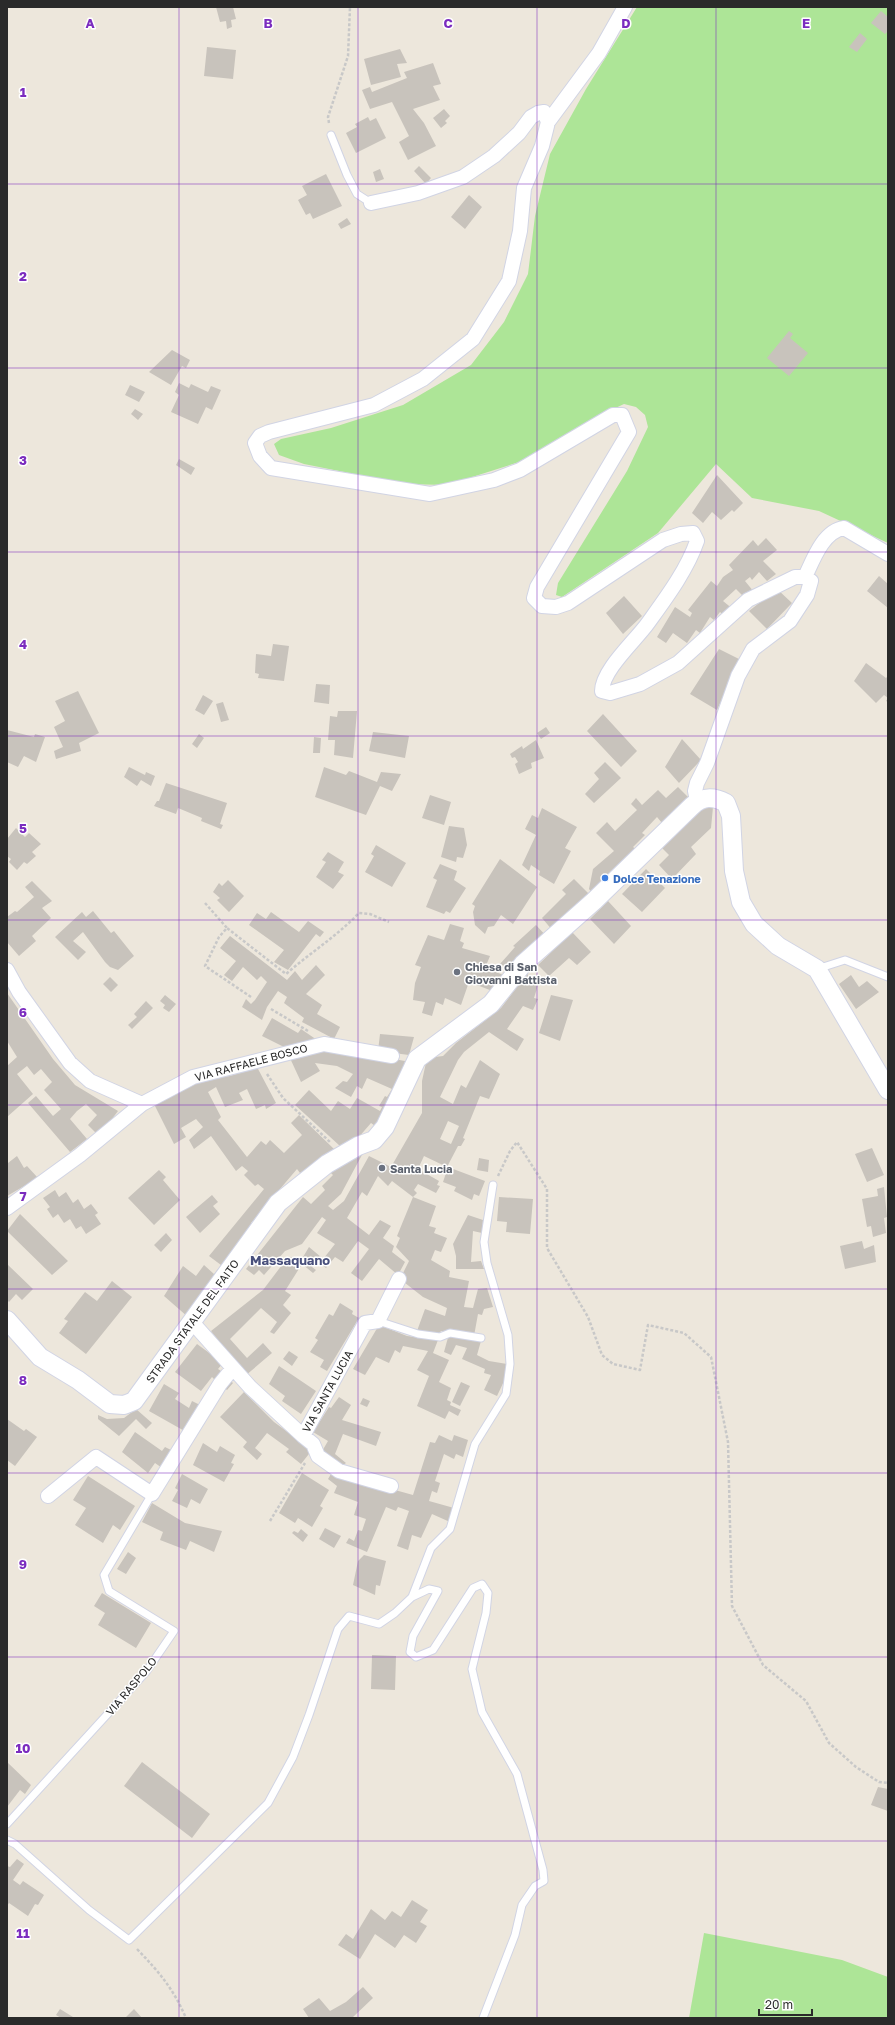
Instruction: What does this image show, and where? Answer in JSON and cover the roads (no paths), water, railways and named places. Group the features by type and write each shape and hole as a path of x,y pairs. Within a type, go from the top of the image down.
{"street":[{"path":"625,7 599,53 548,122 542,146 524,188 520,231 509,280 473,339 423,379 374,405 269,432 260,436 255,443 260,456 271,468 430,494 488,481 520,470 613,415 622,415 629,432 537,587 534,598 542,606 556,607 568,603 663,540 681,534 693,534 697,541 692,557 648,623 607,674 602,685 602,691 610,693 640,684 678,664 748,600 795,577 805,577 811,581 807,595 790,621 754,648 738,676 695,791 697,801 708,797 717,798 726,803 731,816 734,871 741,902 754,924 778,946 817,969 888,1090"},
{"path":"371,203 418,193 463,178 494,156 519,133 531,117 544,112 548,122"},
{"path":"805,577 824,542 838,529 844,528 888,554"},
{"name":"STRADA STATALE DEL FAITO","path":"7,1320 40,1357 78,1380 110,1404 124,1405 134,1401 278,1203 327,1164 374,1140 385,1127 417,1059 491,1004 523,964 594,901 643,851 697,801"},
{"path":"7,970 19,992 70,1063 90,1081 142,1104"},
{"name":"VIA RAFFAELE BOSCO","path":"7,1208 80,1155 142,1104 193,1077 324,1044 392,1056"},
{"path":"378,1321 399,1279"},
{"name":"VIA SANTA LUCIA","path":"192,1322 250,1387 303,1436 365,1323 378,1321"},
{"name":"VIA RASPOLO","path":"152,1494 220,1384 233,1368"},
{"path":"303,1436 314,1444 318,1456 339,1471 391,1486"},
{"path":"48,1496 96,1457 152,1494"}],"lane":[{"path":"331,135 347,175 357,194 371,203"},
{"path":"817,969 845,960 888,977"},
{"path":"412,1597 431,1548 450,1529 475,1444 506,1394 510,1364 508,1335 486,1263 484,1242 493,1185"},
{"path":"378,1321 418,1334 440,1337 450,1333 481,1338"},
{"name":"VIA RASPOLO","path":"7,1824 146,1672 174,1631 109,1591 104,1575 152,1494"},
{"path":"7,1840 16,1844 89,1910 129,1940 268,1803 293,1757 338,1629 349,1616 379,1624 395,1613 412,1597 429,1589 438,1591 413,1636 410,1652 416,1657 433,1650 473,1588 482,1584 488,1593 486,1613 472,1669 482,1712 517,1774 544,1870 544,1881 535,1886 522,1905 515,1935 483,2018"}],"place":[{"name":"Dolce Tenazione","path":"605,878"},
{"name":"Chiesa di San Giovanni Battista","path":"457,972"},
{"name":"Santa Lucia","path":"382,1168"}],"district":[{"name":"Massaquano","path":"290,1260"}]}
